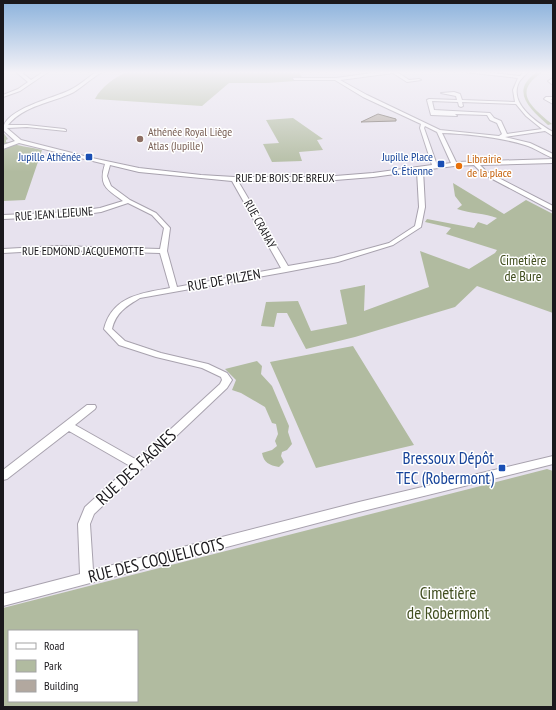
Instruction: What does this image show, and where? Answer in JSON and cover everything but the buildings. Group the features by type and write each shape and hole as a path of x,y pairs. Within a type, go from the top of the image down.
{"street":[{"path":"4,127 15,115 39,105"},
{"path":"383,105 423,126 439,131 499,138 524,143 542,149 553,156"},
{"path":"430,105 433,114 455,115"},
{"path":"461,105 463,113"},
{"path":"519,105 530,118 545,130 553,134"},
{"path":"432,111 488,114 492,119"},
{"path":"442,120 463,113"},
{"path":"450,117 492,119 499,122 505,135"},
{"path":"423,126 432,123"},
{"path":"4,127 27,126 64,130"},
{"path":"423,126 435,166"},
{"name":"RUE DE BOIS DE BREUX","path":"4,127 9,135 20,141 108,164 171,174 234,179 323,179 454,164 553,161"},
{"path":"499,138 505,135 545,130"},
{"path":"439,131 454,164"},
{"path":"3,147 20,141"},
{"path":"475,163 485,173 553,209"},
{"path":"108,164 104,176 108,187 128,201 154,214 167,228 163,251 174,289"},
{"name":"RUE DE PILZEN","path":"224,375 205,366 159,355 122,343 108,329 110,319 116,310 138,296 335,260 390,244 418,227 422,207 420,169"},
{"name":"RUE CRAHAY","path":"234,179 286,270"},
{"name":"RUE JEAN LEJEUNE","path":"3,217 71,214 101,210 128,201"},
{"name":"RUE EDMOND JACQUEMOTTE","path":"3,251 57,248 163,251"},
{"name":"RUE DES FAGNES","path":"87,578 84,524 89,511 224,386 227,380 224,375"},
{"path":"3,476 91,407"},
{"path":"68,426 137,465"},
{"name":"RUE DES COQUELICOTS","path":"3,600 310,520 553,460"}],"green space":[{"path":"532,105 552,124 548,125 529,106"},
{"path":"293,118 323,139 317,140 323,150 299,152 302,161 272,162 263,144 279,143 266,120"},
{"path":"3,132 8,139 6,142 42,150 25,200 3,201"},
{"name":"Cimetière de Bure","path":"453,183 504,214 526,200 553,214 553,313 477,286 455,307 355,337 306,349 287,313 277,313 274,327 261,326 266,302 298,301 311,331 347,324 340,290 365,285 364,311 429,287 420,251 469,269 495,253 497,250 446,234 451,228 425,222 427,219 474,228 478,222 487,225 497,218 457,209 462,205 455,196"},
{"path":"353,346 414,445 316,468 270,362"},
{"path":"257,361 262,366 261,374 272,386 289,426 288,432 292,444 287,450 282,452 281,456 284,462 279,467 268,463 264,459 262,453 272,450 277,446 275,441 278,434 276,424 272,423 265,407 241,393 232,390 236,380 225,369"},
{"name":"Cimetière de Robermont","path":"547,469 553,471 553,707 3,707 3,608"}],"place":[{"name":"Athénée Royal Liège Atlas (Jupille)","path":"140,139"},
{"name":"Jupille Athénée","path":"89,157"},
{"name":"Jupille Place G. Étienne","path":"441,164"},
{"name":"Librairie de la place","path":"459,166"},
{"name":"Bressoux Dépôt TEC (Robermont)","path":"502,468"}]}
